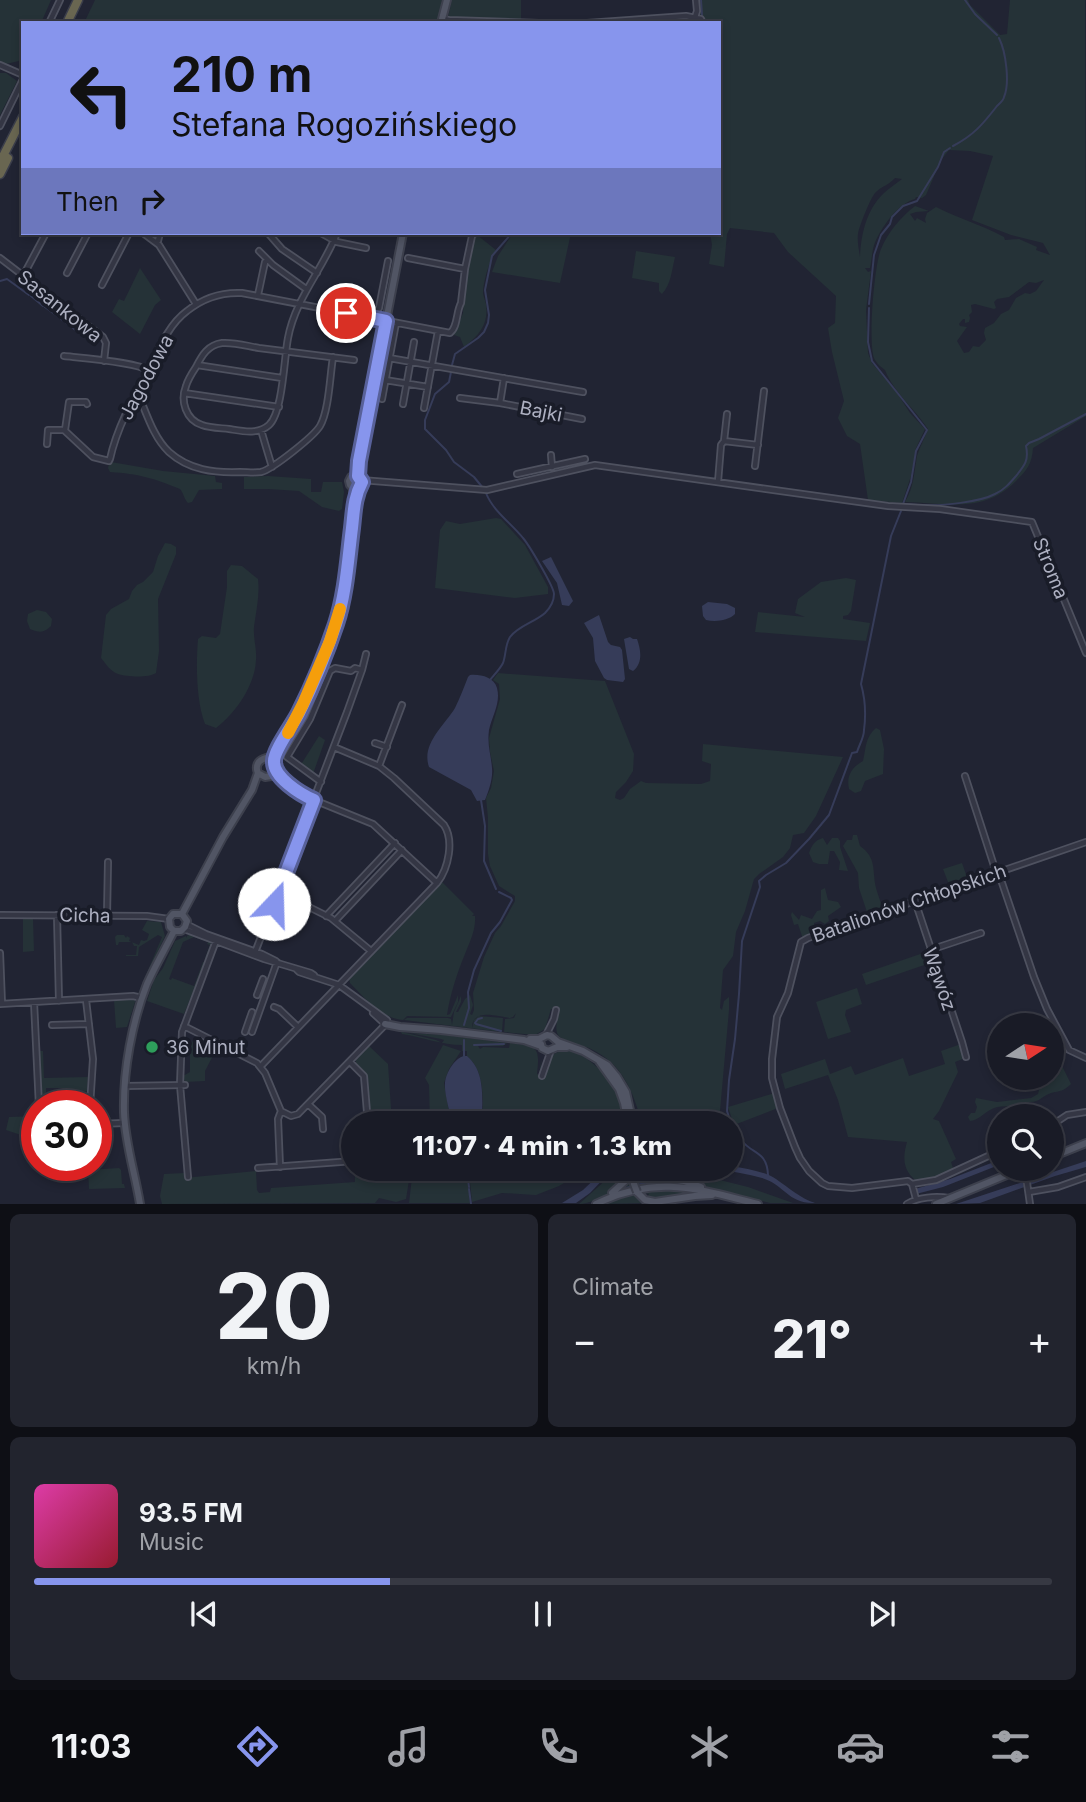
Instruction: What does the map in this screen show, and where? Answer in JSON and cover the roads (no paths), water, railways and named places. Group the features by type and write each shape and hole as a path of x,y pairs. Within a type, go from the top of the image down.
{"highway":[{"path":"68,21 78,0"},
{"path":"74,21 84,0"},
{"path":"0,162 21,121"},
{"path":"0,174 21,133"}],"main road":[{"path":"441,21 447,0"},
{"path":"182,914 223,837 252,790 267,774 271,760 303,704 337,621 343,594 354,500 353,481 402,235"},
{"path":"267,774 257,766 258,762 263,759 271,760"},
{"path":"176,913 182,914 186,919 185,927 179,931 173,930 169,919 176,913"},
{"path":"140,1203 125,1123 125,1086 130,1048 142,998 173,930"},
{"path":"386,1022 543,1042 550,1036 607,1065 628,1097 629,1111"},
{"path":"552,1049 555,1039"},
{"path":"543,1042 548,1051 571,1046"},
{"path":"1064,1152 1086,1143"},
{"path":"605,1199 625,1181"},
{"path":"634,1181 637,1192 645,1200 655,1202 712,1194"},
{"path":"683,1181 712,1194 746,1203"},
{"path":"936,1203 992,1181"},
{"path":"596,1203 622,1192 641,1188 677,1186 758,1203"}],"street":[{"path":"50,21 60,0"},
{"path":"615,21 686,16 694,20 696,0"},
{"path":"441,21 479,21"},
{"path":"0,65 21,76"},
{"path":"0,126 21,81"},
{"path":"23,276 45,235"},
{"path":"67,273 87,235"},
{"path":"102,285 128,235"},
{"path":"146,235 156,242 196,304 213,296 242,293 450,333 454,330 461,303 473,235"},
{"path":"156,242 159,235"},
{"path":"270,235 282,249 317,273"},
{"path":"325,235 366,248"},
{"path":"336,235 299,303 288,334 286,351 282,378 278,414 271,424 261,430 246,431 202,425 195,421 184,405 185,386 197,365 207,350 223,343 286,351 333,357 354,360"},
{"path":"259,251 306,289"},
{"name":"Sasankowa","path":"0,258 103,337 106,343 104,361"},
{"path":"408,258 465,269"},
{"path":"258,295 265,262 268,260"},
{"path":"373,318 379,308 388,261"},
{"name":"Jagodowa","path":"87,404 69,402 65,430 93,457 109,460 121,423 173,325 196,304"},
{"path":"382,399 396,323"},
{"path":"424,408 438,331"},
{"path":"403,404 414,342"},
{"path":"64,356 144,367 148,370"},
{"path":"136,394 160,440 168,451 183,461 200,469 223,473 254,472 272,467 321,425 333,357"},
{"name":"Bajki","path":"390,358 583,391"},
{"path":"197,365 282,378"},
{"name":"Bajki","path":"500,403 504,378"},
{"path":"385,380 428,387"},
{"path":"755,466 764,391"},
{"path":"184,393 279,407"},
{"name":"Bajki","path":"460,398 582,419"},
{"path":"353,481 486,491 595,465 718,483 727,414"},
{"path":"47,444 49,429 65,430"},
{"path":"261,430 272,467"},
{"path":"724,441 758,445"},
{"path":"551,455 552,467"},
{"path":"517,474 585,459"},
{"name":"Stroma","path":"718,483 1032,522 1086,653"},
{"path":"255,953 334,747 366,654"},
{"path":"321,782 287,757 310,719 331,669 362,670"},
{"path":"379,766 402,705"},
{"path":"375,743 387,747"},
{"path":"261,1066 437,883 443,875 449,849 448,830 394,778 379,766 334,747"},
{"path":"267,774 314,800 370,822 437,883"},
{"path":"965,776 1047,1009 1069,1050 1086,1058"},
{"name":"Batalionów Chłopskich","path":"913,1186 908,1181 840,1188 822,1183 804,1164 795,1147 779,1108 772,1074 777,1017 788,993 801,942 842,925 1086,842"},
{"path":"326,916 395,843"},
{"path":"335,921 402,850"},
{"path":"107,915 108,862"},
{"path":"279,892 335,921 372,951"},
{"name":"Wąwóz","path":"915,901 966,1057"},
{"name":"Cicha","path":"0,915 156,916 169,919"},
{"path":"57,915 59,1001"},
{"path":"184,1026 261,1066 281,1111 296,1115 309,1105 386,1022 339,985 311,972 296,969 273,958 185,927"},
{"path":"930,950 981,933"},
{"path":"188,1177 181,1045 184,1026 216,939"},
{"path":"0,953 1,1004 133,996 142,998"},
{"path":"252,1032 277,962"},
{"path":"256,976 270,982"},
{"path":"257,995 263,979"},
{"path":"86,1000 93,1059 91,1090"},
{"path":"34,1002 37,1090"},
{"path":"274,1007 298,1027"},
{"path":"243,1008 258,1014"},
{"path":"542,1076 543,1042 556,1010"},
{"path":"245,1032 252,1012"},
{"path":"554,1019 555,1039"},
{"path":"52,1025 89,1024"},
{"path":"543,1067 552,1049"},
{"path":"350,1062 364,1076 367,1111"},
{"path":"125,1086 183,1085"},
{"path":"309,1105 322,1117 323,1129"},
{"path":"280,1167 278,1119 281,1111"},
{"path":"1064,1116 1086,1112"},
{"path":"112,1123 125,1123"},
{"path":"915,1197 913,1186 936,1180 987,1157"},
{"path":"258,1168 341,1162"},
{"path":"1028,1191 1058,1187 1086,1177"},
{"path":"1027,1181 1030,1203"},
{"path":"907,1203 915,1197 949,1198"}],"water":[{"path":"551,557 573,601 569,606 562,605 557,583 542,561"},
{"path":"708,602 727,604 735,608 735,614 721,620 706,620 702,606"},
{"path":"599,615 608,642 622,650 623,682 604,678 595,661 593,638 584,623"},
{"path":"624,639 637,639 640,652 640,660 633,671 629,669"},
{"path":"470,675 490,679 498,694 489,735 491,780 485,800 477,801 471,790 429,767 427,759 431,743 455,708"},
{"path":"467,1056 477,1070 482,1111 449,1111 445,1083 449,1070 461,1057"},
{"path":"1086,1161 1086,1167 1064,1173 1064,1168"},
{"path":"987,1165 987,1170 943,1187 916,1194 915,1189"},
{"path":"743,1168 771,1176 799,1196 815,1203 792,1197 770,1181 743,1174"},
{"path":"592,1181 602,1181 576,1203 562,1203"},
{"path":"1026,1181 1041,1181 980,1203 956,1204"}],"waterway":[{"path":"701,0 702,15"},
{"path":"965,0 997,35"},
{"path":"953,146 978,129 1004,98 1006,68 999,38"},
{"path":"869,304 874,255 881,235 892,217 903,206 917,201 944,152 950,148"},
{"path":"452,365 455,354 484,332 489,315 485,290 492,256 510,235"},
{"path":"0,281 7,279 29,295"},
{"path":"31,296 43,306"},
{"path":"45,307 60,318"},
{"path":"869,308 868,342 872,361 927,430 916,451 911,482 903,504 918,505"},
{"path":"61,319 73,328"},
{"path":"74,329 82,335"},
{"path":"451,372 449,382 435,394 425,420 425,429 454,462 474,477 483,488"},
{"path":"924,505 971,501 998,492 1009,484 1024,465 1027,459 1026,446 1029,443 1086,414"},
{"path":"486,493 526,542 554,594 552,604 545,613 510,637 503,663 490,680"},
{"path":"727,1111 742,941 760,887 759,881 786,863 829,815 852,753 857,752 862,739 865,713 861,684 891,536 901,511"},
{"path":"481,800 485,826 484,861 496,889"},
{"path":"464,1025 474,970 491,933 512,900 499,892"},
{"path":"475,1023 482,1018"},
{"path":"476,1024 501,1031"},
{"path":"464,1040 464,1056"},
{"path":"474,1045 504,1044"},
{"path":"743,1142 762,1157 768,1175"},
{"path":"468,1181 469,1187"},
{"path":"637,1185 653,1181"},
{"path":"623,1189 632,1186"},
{"path":"469,1189 471,1204"}],"place":[{"name":"36 Minut","path":"152,1047"}]}
